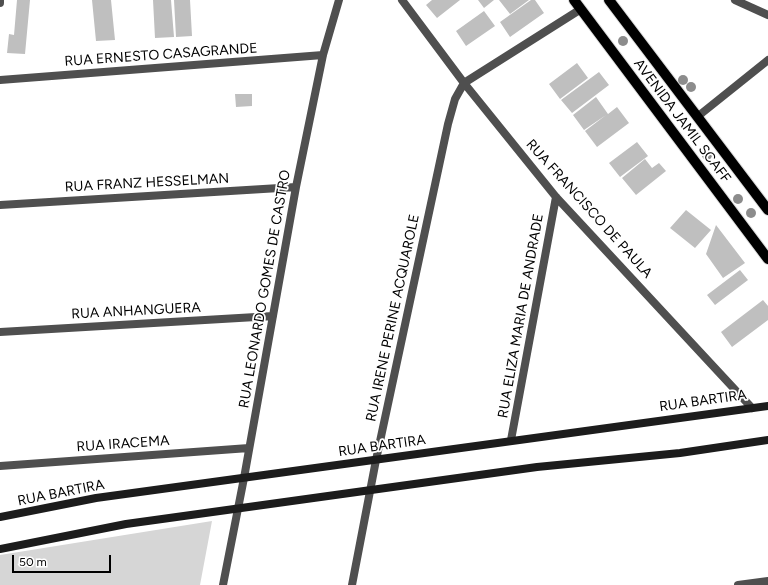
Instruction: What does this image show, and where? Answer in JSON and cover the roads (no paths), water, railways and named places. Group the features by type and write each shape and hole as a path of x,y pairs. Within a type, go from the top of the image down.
{"main road":[{"name":"AVENIDA JAMIL SCAFF","path":"574,0 768,258"},
{"name":"AVENIDA JAMIL SCAFF","path":"609,0 768,210"}],"street":[{"name":"RUA LEONARDO GOMES DE CASTRO","path":"223,585 244,478 296,187 324,55 339,0"},
{"name":"RUA FRANCISCO DE PAULA","path":"402,0 464,83 556,197 752,408"},
{"path":"735,0 768,15"},
{"path":"464,83 581,9"},
{"name":"RUA ERNESTO CASAGRANDE","path":"0,80 324,55"},
{"path":"697,117 768,60"},
{"name":"RUA IRENE PERINE ACQUAROLE","path":"352,585 376,460 448,124 456,99 464,83"},
{"name":"RUA FRANZ HESSELMAN","path":"0,205 296,187"},
{"name":"RUA ELIZA MARIA DE ANDRADE","path":"512,440 556,197"},
{"name":"RUA ANHANGUERA","path":"0,332 273,316"},
{"name":"RUA BARTIRA","path":"0,517 96,498 768,406"},
{"path":"0,550 126,524 537,467 680,453 768,440"},
{"name":"RUA IRACEMA","path":"0,466 249,448"},
{"path":"738,585 758,584 768,581"}]}
